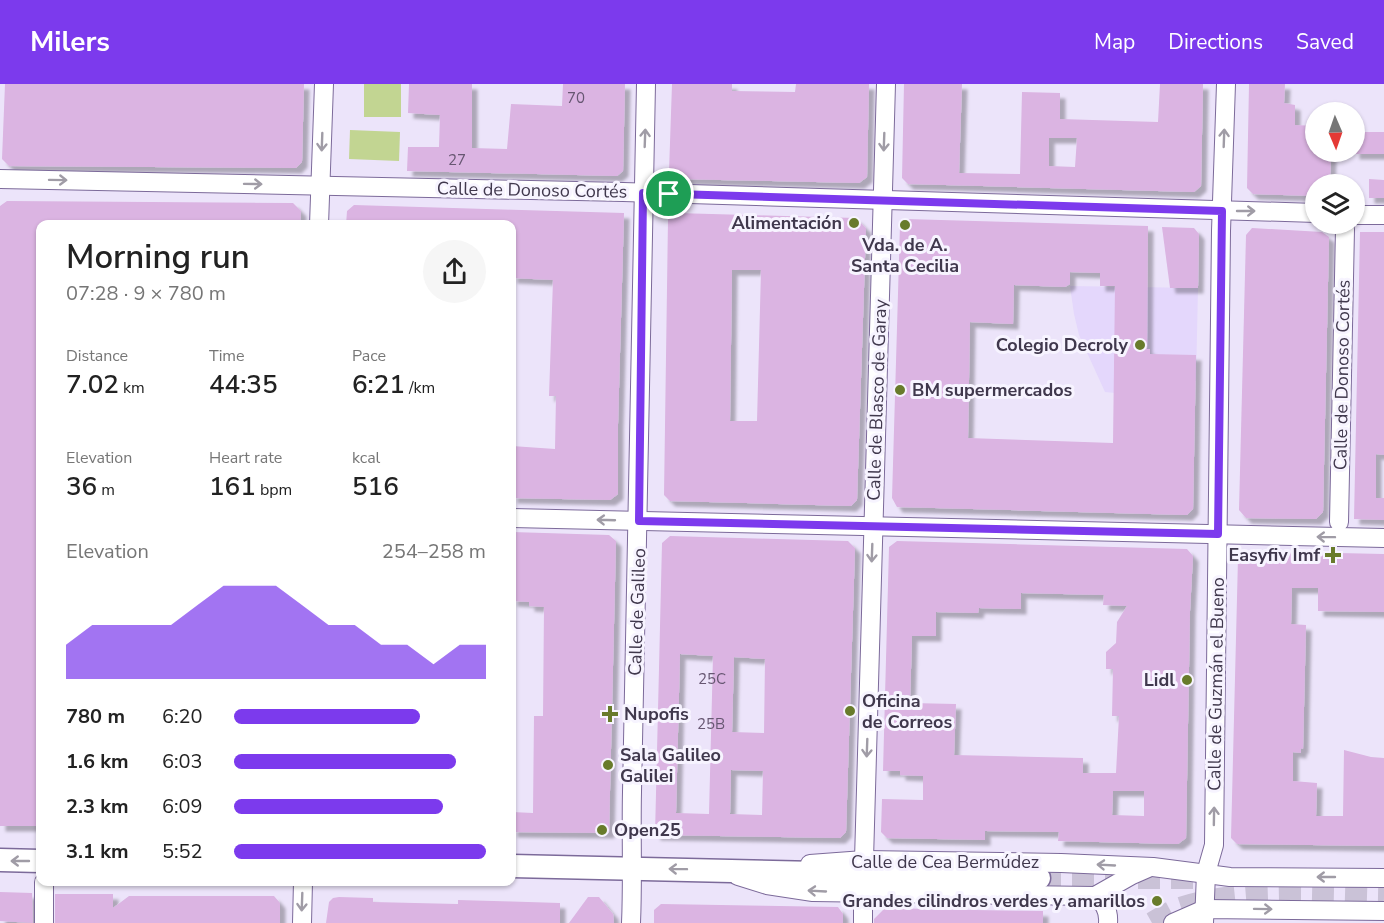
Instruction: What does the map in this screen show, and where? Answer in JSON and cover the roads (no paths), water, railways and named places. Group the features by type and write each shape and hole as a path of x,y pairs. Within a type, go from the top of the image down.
{"main road":[{"path":"0,860 36,861"},
{"name":"Calle de Cea Bermúdez","path":"516,866 1039,878"}],"street":[{"path":"319,220 324,84"},
{"name":"Calle de Galileo","path":"631,923 646,84"},
{"name":"Calle de Blasco de Garay","path":"864,860 886,84"},
{"name":"Calle de Guzmán el Bueno","path":"1205,916 1206,873 1214,845 1222,211 1226,84"},
{"name":"Calle de Donoso Cortés","path":"0,179 643,193 1305,213"},
{"name":"Calle de Donoso Cortés","path":"1365,219 1384,215"},
{"name":"Calle de Donoso Cortés","path":"1339,522 1350,234"},
{"path":"516,518 1384,538"},
{"name":"Calle de Cea Bermúdez","path":"726,870 864,860 1050,862 1153,867 1230,877 1384,878"},
{"name":"Calle de Cea Bermúdez","path":"726,870 767,885 802,890 1095,896 1132,875 1153,867"},
{"path":"44,886 44,923"},
{"path":"302,923 303,886"},
{"path":"863,891 863,923"},
{"path":"1095,896 1101,900 1107,910 1108,923"},
{"path":"1173,923 1205,916 1384,911"}],"tunnel":[{"path":"1039,878 1200,878"},
{"path":"1152,923 1180,908 1228,898 1281,894 1384,896"}],"place":[{"name":"Alimentación","path":"854,223"},
{"name":"Vda. de A. Santa Cecilia","path":"905,225"},
{"name":"Colegio Decroly","path":"1140,345"},
{"name":"BM supermercados","path":"900,390"},
{"name":"Easyfiv Imf","path":"1333,555"},
{"name":"Lidl","path":"1187,680"},
{"name":"Oficina de Correos","path":"850,711"},
{"name":"Nupofis","path":"610,714"},
{"name":"Sala Galileo Galilei","path":"608,765"},
{"name":"Open25","path":"602,830"},
{"name":"Grandes cilindros verdes y amarillos","path":"1157,901"}]}
